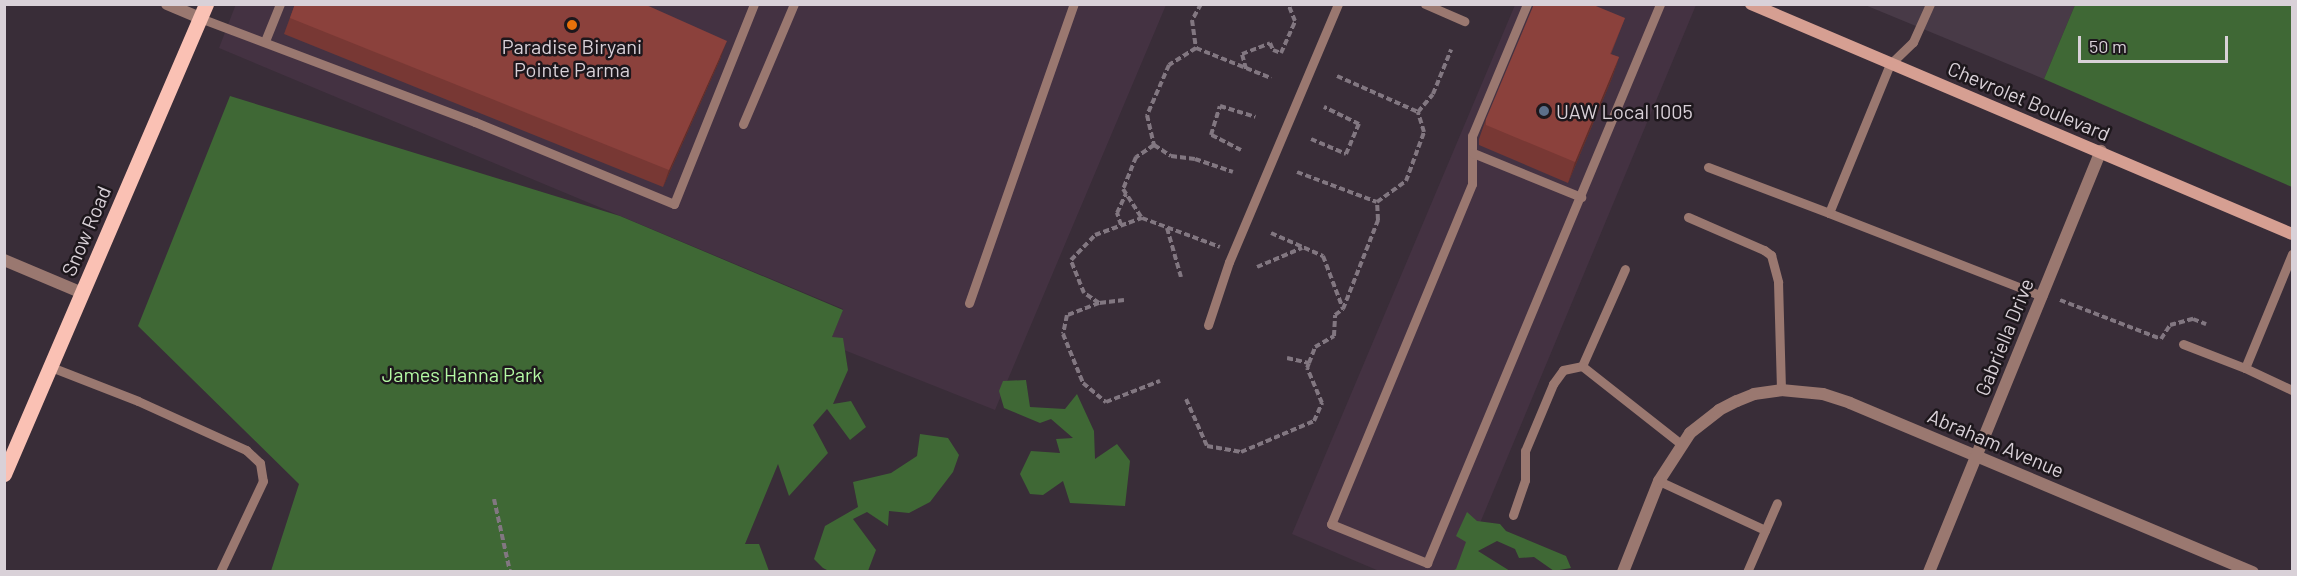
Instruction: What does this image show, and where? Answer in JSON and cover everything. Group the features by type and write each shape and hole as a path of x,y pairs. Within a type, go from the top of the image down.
{"main road":[{"name":"Chevrolet Boulevard","path":"1751,4 2292,234"},
{"name":"Snow Road","path":"4,474 203,11"}],"street":[{"path":"167,4 203,11"},
{"name":"Gabriella Drive","path":"1929,572 2101,151"},
{"path":"4,260 82,293"},
{"name":"Abraham Avenue","path":"1623,572 1659,481 1681,444 1701,422 1719,410 1754,394 1781,390 1823,394 1850,403 2236,568 2253,572"}],"lane":[{"path":"265,41 280,4"},
{"path":"203,11 265,41 476,122 674,204 754,4"},
{"path":"743,124 794,4"},
{"path":"969,303 1074,4"},
{"path":"1208,325 1233,252 1338,4"},
{"path":"1425,4 1464,21"},
{"path":"1527,4 1472,136 1472,183 1331,524 1427,563 1660,4"},
{"path":"1829,213 1890,64 1913,42 1930,4"},
{"path":"1473,153 1581,197"},
{"path":"1708,167 2042,296"},
{"path":"1688,217 1771,255 1778,282 1781,390"},
{"path":"2245,368 2292,254"},
{"path":"1582,366 1625,269"},
{"path":"2183,344 2245,368 2292,390"},
{"path":"1582,366 1681,444"},
{"path":"1513,515 1525,480 1525,451 1553,384 1563,370 1582,366"},
{"path":"51,367 138,401 246,450 260,463 263,481 220,572"},
{"path":"1659,481 1765,530"},
{"path":"1747,572 1777,503"}],"path":[{"path":"1196,48 1192,20 1201,4"},
{"path":"1246,69 1242,54 1270,43 1274,50 1281,53 1295,21 1288,4"},
{"path":"1196,48 1271,78"},
{"path":"1196,48 1169,65 1151,105 1147,115 1154,145 1171,156 1195,159 1233,172"},
{"path":"1418,112 1433,94 1451,50"},
{"path":"1337,76 1418,112 1424,132 1406,182 1377,202"},
{"path":"1241,150 1211,135 1220,106 1255,117"},
{"path":"1311,139 1346,154 1355,134 1359,124 1324,107"},
{"path":"1154,145 1136,157 1123,189 1142,218 1220,248"},
{"path":"1297,172 1377,202"},
{"path":"1121,225 1118,213 1126,193"},
{"path":"1186,399 1207,446 1241,452 1314,421 1322,403 1307,368 1315,347 1334,336 1335,315 1343,309 1378,220 1377,202"},
{"path":"1099,303 1084,293 1071,260 1095,235 1142,218"},
{"path":"1167,227 1181,277"},
{"path":"1271,233 1323,256 1343,309"},
{"path":"1257,267 1302,247"},
{"path":"1124,300 1099,303 1067,315 1063,334 1083,383 1106,402 1160,381"},
{"path":"2060,300 2162,339 2170,325 2193,319 2206,324"},
{"path":"1287,358 1309,363"},
{"path":"494,499 510,572"}],"shaded area":[{"path":"236,4 1166,5 995,410 829,344 843,309 219,48"},
{"path":"1515,5 1696,5 1460,571 1379,571 1292,534"},
{"path":"1865,5 2075,5 2044,79"}],"green space":[{"path":"2075,5 2292,5 2292,187 2044,79"},
{"name":"James Hanna Park","path":"230,96 620,216 843,310 832,337 843,338 848,370 833,404 851,401 866,427 850,440 827,409 813,425 828,453 789,496 778,464 745,544 759,544 769,571 271,571 299,484 138,326"},
{"path":"1026,380 1030,407 1065,409 1077,394 1094,431 1095,459 1117,444 1130,461 1125,506 1070,503 1063,481 1043,495 1030,494 1020,474 1031,451 1060,453 1056,439 1073,438 1051,419 1040,423 1004,408 999,391 1003,381"},
{"path":"920,434 948,438 959,455 953,472 930,502 909,513 889,511 888,526 867,512 853,519 876,550 868,571 829,571 823,568 814,559 825,526 858,507 853,482 891,473 917,456"},
{"path":"1467,512 1477,521 1500,524 1506,531 1566,556 1571,568 1554,571 1534,557 1519,558 1515,549 1497,541 1478,551 1510,571 1452,571 1456,569 1466,542 1456,536"}],"building":[{"path":"295,4 644,4 727,41 669,170 290,18"},
{"name":"UAW Local 1005","path":"1534,4 1591,4 1625,18 1610,54 1619,57 1575,162 1486,125 1486,119"}],"place":[{"name":"Paradise Biryani Pointe Parma","path":"572,25"},
{"name":"UAW Local 1005","path":"1544,111"}]}
